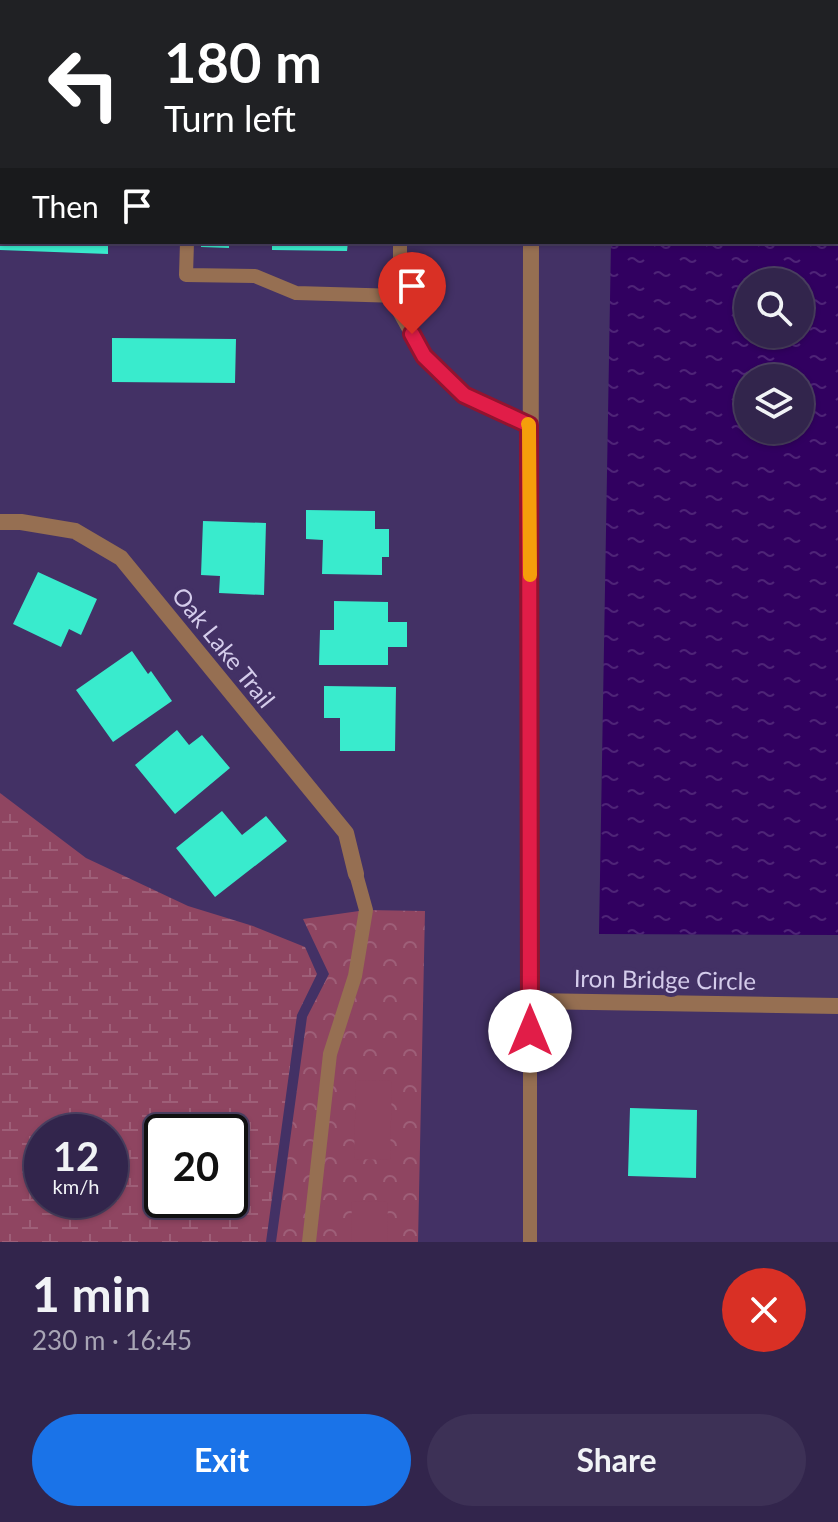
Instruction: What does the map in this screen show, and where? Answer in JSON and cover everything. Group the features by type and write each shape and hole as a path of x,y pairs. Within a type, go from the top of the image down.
{"street":[{"path":"530,1001 531,244"},
{"name":"Oak Lake Trail","path":"0,522 21,522 75,531 121,558 346,833 356,874"},
{"name":"Iron Bridge Circle","path":"530,1001 838,1006"}],"lane":[{"path":"187,244 186,275 255,276 296,293 400,296"},
{"path":"400,244 400,313 424,356 464,395 529,425"},
{"path":"309,1242 330,1054 355,976 366,910 356,874"},
{"path":"530,1001 530,1242"}],"green space":[{"path":"0,793 86,858 188,906 253,926 305,947 317,974 297,1015 266,1242 0,1242"},
{"path":"366,910 425,911 418,1242 276,1242 307,1017 329,974 303,919"},
{"path":"356,1080 392,1081 390,1160 354,1159"},
{"path":"352,1201 388,1202 387,1242 351,1242"}],"water":[{"path":"611,244 838,244 838,935 599,934"}],"building":[{"path":"0,244 108,244 108,254 0,250"},
{"path":"201,244 229,244 229,248 201,247"},
{"path":"272,244 348,244 347,251 272,250"},
{"path":"112,338 236,339 235,383 112,382"},
{"path":"306,510 375,511 375,529 389,529 389,557 382,557 382,575 322,574 323,540 306,539"},
{"path":"203,521 266,523 264,595 219,593 220,576 201,575"},
{"path":"38,572 97,599 81,635 69,629 61,647 13,624"},
{"path":"334,601 388,602 388,622 407,622 407,647 388,647 388,665 319,665 320,630 334,630"},
{"path":"132,651 172,701 113,742 76,690"},
{"path":"324,686 396,687 395,751 340,751 340,718 324,718"},
{"path":"177,730 189,745 202,735 230,768 175,814 135,765"},
{"path":"222,811 242,835 266,816 287,841 215,897 176,848"},
{"path":"630,1108 697,1110 696,1178 628,1176"}],"slow traffic":[{"path":"528,424 530,575"}],"route":[{"path":"412,334 424,356 464,395 529,425 530,1031"}]}
